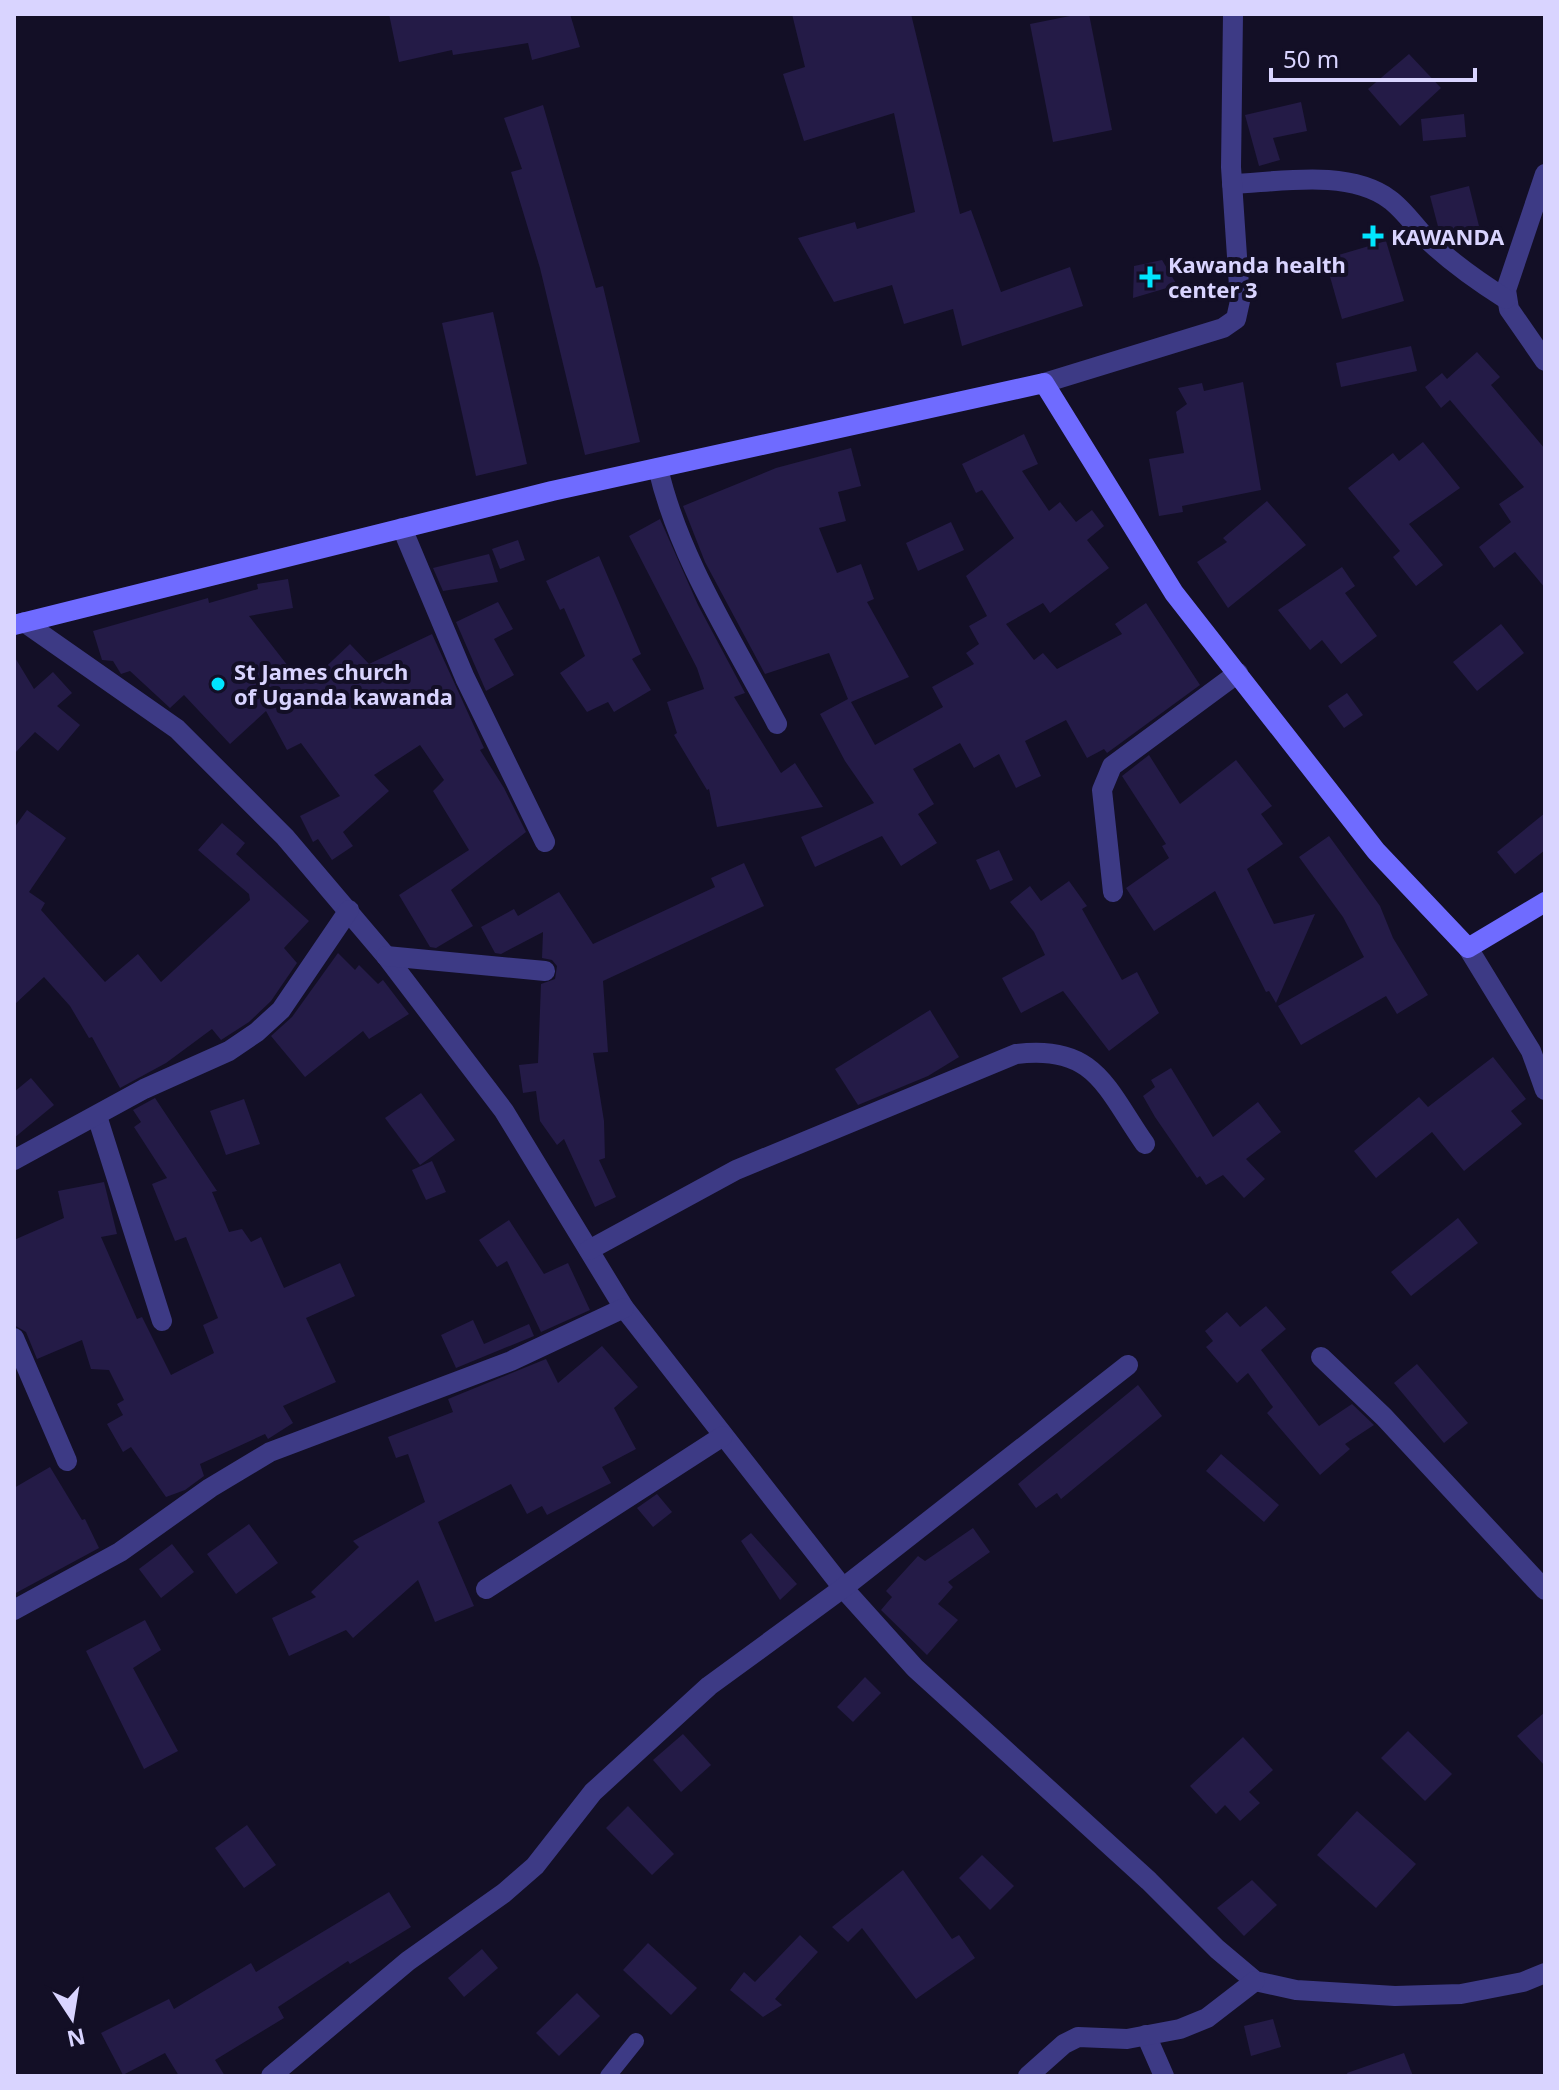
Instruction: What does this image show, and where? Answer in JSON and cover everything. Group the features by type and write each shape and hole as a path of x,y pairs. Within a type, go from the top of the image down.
{"street":[{"path":"19,623 658,468 1044,383 1231,324 1239,311 1240,301 1232,184 1233,14"},
{"path":"1506,299 1510,269 1545,174"},
{"path":"1232,184 1308,181 1359,185 1389,199 1449,259 1506,299 1545,361"},
{"path":"1044,383 1174,593 1376,851 1468,948 1531,1051 1545,1090"},
{"path":"658,468 671,518 691,562 777,724"},
{"path":"402,528 465,678 545,842"},
{"path":"19,623 177,729 285,837 386,956 504,1111 624,1308 843,1588 915,1668 1255,1981 1296,1990 1395,1996 1461,1994 1523,1982 1545,1973"},
{"path":"1113,892 1102,790 1105,775 1112,766 1238,673"},
{"path":"1468,948 1545,902"},
{"path":"14,1160 144,1089 229,1051 257,1032 281,1010 349,910"},
{"path":"386,956 545,971"},
{"path":"589,1250 736,1170 1016,1054 1040,1051 1060,1053 1086,1065 1145,1144"},
{"path":"97,1116 162,1321"},
{"path":"14,1610 120,1552 210,1488 270,1452 511,1361 624,1308"},
{"path":"14,1338 67,1461"},
{"path":"1321,1357 1384,1417 1545,1590"},
{"path":"271,2076 408,1961 504,1893 535,1866 593,1792 709,1686 843,1588 1128,1365"},
{"path":"486,1589 723,1436"},
{"path":"1028,2076 1064,2044 1078,2037 1127,2039 1180,2029 1207,2018 1255,1981"},
{"path":"1146,2035 1164,2076"}],"lane":[{"path":"608,2076 636,2041"}],"building":[{"path":"389,14 570,14 580,47 532,60 528,43 453,55 452,50 399,62"},
{"path":"792,14 911,14 960,214 971,210 1001,292 1070,267 1083,306 962,346 953,309 904,324 892,285 834,302 798,238 855,222 857,229 915,212 894,113 804,141 783,74 805,67"},
{"path":"1089,14 1112,130 1053,142 1030,24"},
{"path":"1409,54 1441,88 1400,126 1368,89"},
{"path":"1301,102 1307,131 1273,138 1280,160 1259,166 1245,115"},
{"path":"543,105 596,288 603,286 640,442 585,455 540,268 511,172 522,169 504,118"},
{"path":"1464,114 1466,137 1423,141 1421,119"},
{"path":"1469,186 1481,234 1450,242 1440,234 1430,196"},
{"path":"1386,241 1404,301 1342,319 1325,259"},
{"path":"1162,260 1177,285 1133,298 1134,266"},
{"path":"493,312 527,464 476,476 442,323"},
{"path":"1411,346 1417,371 1341,387 1336,363"},
{"path":"1477,352 1500,377 1491,385 1545,449 1545,588 1515,552 1494,568 1479,547 1511,522 1499,504 1524,487 1450,400 1441,408 1425,387 1442,373 1447,379"},
{"path":"1243,382 1261,490 1182,506 1183,512 1159,516 1149,459 1184,453 1176,412 1187,404 1178,388 1202,383 1204,391"},
{"path":"1024,434 1038,464 1022,471 1049,511 1060,502 1076,522 1092,510 1104,526 1087,540 1109,568 1050,613 1043,603 1006,624 1034,660 1043,653 1057,669 1122,634 1115,624 1146,603 1200,685 1107,753 1104,749 1087,758 1066,720 1025,741 1041,776 1016,788 999,754 974,768 960,743 913,769 934,804 918,814 937,843 901,866 882,836 815,867 801,837 874,803 845,761 820,714 848,699 829,653 765,674 705,562 683,506 776,468 851,448 861,486 838,492 846,521 819,528 837,573 861,564 874,599 867,602 909,677 851,702 875,745 943,707 932,687 974,664 966,653 979,644 969,626 987,616 966,576 1014,538 982,490 976,493 962,464"},
{"path":"1423,442 1460,488 1409,524 1443,565 1416,586 1393,557 1400,551 1348,488 1393,453 1399,461"},
{"path":"1267,501 1306,545 1228,608 1197,562 1227,542 1223,538"},
{"path":"660,519 698,605 745,693 734,697 781,773 795,763 823,807 717,827 709,789 674,735 677,733 667,702 704,689 697,668 629,536"},
{"path":"951,522 964,550 918,571 906,543"},
{"path":"518,540 525,560 500,569 492,549"},
{"path":"489,554 498,582 443,591 433,568"},
{"path":"599,556 641,654 632,659 651,690 614,712 608,702 587,712 560,673 585,656 564,608 560,610 546,581"},
{"path":"1342,567 1355,586 1345,593 1377,636 1341,664 1322,640 1310,650 1278,610"},
{"path":"288,579 293,608 249,616 295,675 311,666 316,676 350,644 369,664 432,634 484,748 480,750 526,832 451,890 473,926 436,948 430,947 399,895 469,850 433,791 444,780 420,745 374,775 389,791 343,832 353,846 332,860 318,839 313,842 300,816 340,796 301,743 287,750 266,711 230,744 184,695 170,708 130,671 121,674 113,661 102,660 93,631 208,598 209,603 258,589 257,584"},
{"path":"498,602 513,629 494,639 514,675 486,691 456,622"},
{"path":"1501,624 1524,653 1477,691 1453,662"},
{"path":"14,656 34,689 53,672 72,693 57,706 80,725 58,751 35,732 14,754"},
{"path":"1347,693 1363,715 1344,728 1328,706"},
{"path":"1149,755 1180,804 1236,760 1272,806 1261,814 1283,844 1247,869 1274,924 1315,914 1276,1003 1269,991 1266,992 1215,891 1154,931 1126,888 1169,858 1162,846 1166,844 1122,776"},
{"path":"27,810 66,838 29,892 45,903 41,910 105,982 138,954 161,982 250,900 249,894 198,850 222,823 245,843 236,854 309,921 284,948 297,963 271,1001 249,1022 221,1040 212,1029 166,1063 120,1088 92,1037 89,1038 70,1006 44,977 14,1005 14,828"},
{"path":"1545,813 1545,850 1515,874 1497,852"},
{"path":"1329,836 1380,906 1393,938 1428,995 1397,1014 1386,996 1301,1045 1278,1006 1364,957 1343,917 1299,857"},
{"path":"999,850 1013,880 990,890 976,860"},
{"path":"744,863 764,906 603,981 608,1052 593,1053 604,1121 605,1158 599,1160 616,1197 595,1207 564,1139 557,1145 540,1121 536,1091 523,1093 519,1065 538,1063 541,984 555,979 557,966 552,960 542,958 543,932 501,954 495,953 481,927 514,909 518,916 559,892 593,944 715,887 711,878"},
{"path":"1069,881 1087,906 1082,909 1122,980 1137,972 1159,1013 1109,1051 1063,991 1021,1013 1002,978 1045,955 1034,932 1010,902 1030,886 1041,901"},
{"path":"338,953 355,970 359,965 378,984 383,980 409,1014 369,1039 363,1031 305,1077 271,1036 292,1017"},
{"path":"930,1010 959,1057 928,1076 858,1105 835,1069"},
{"path":"1493,1057 1526,1099 1511,1111 1522,1124 1464,1171 1432,1132 1376,1178 1354,1151 1419,1097 1428,1107"},
{"path":"1171,1068 1213,1137 1258,1102 1281,1132 1246,1159 1265,1179 1244,1198 1223,1175 1206,1185 1200,1176 1197,1178 1143,1096 1155,1087 1151,1080"},
{"path":"31,1078 54,1105 14,1138 14,1092"},
{"path":"421,1093 455,1140 420,1165 385,1118"},
{"path":"155,1098 217,1191 212,1192 229,1232 242,1229 251,1242 261,1237 284,1288 340,1263 355,1296 306,1318 336,1382 283,1406 293,1423 268,1439 265,1434 200,1464 204,1476 185,1490 166,1497 131,1447 123,1452 107,1424 123,1415 117,1404 124,1400 109,1370 91,1369 82,1340 37,1359 26,1332 14,1325 14,1240 64,1218 58,1191 104,1182 117,1234 101,1237 137,1319 142,1317 171,1375 214,1353 203,1325 218,1318 186,1237 175,1241 152,1184 167,1178 134,1127 141,1122 133,1110"},
{"path":"244,1099 260,1144 226,1155 210,1111"},
{"path":"432,1161 446,1192 426,1200 412,1170"},
{"path":"1458,1218 1478,1243 1411,1296 1391,1272"},
{"path":"509,1220 544,1274 568,1263 590,1310 541,1332 507,1261 497,1267 479,1240"},
{"path":"1266,1306 1286,1329 1261,1350 1319,1426 1352,1404 1374,1425 1345,1444 1350,1449 1320,1475 1267,1413 1273,1407 1248,1373 1237,1383 1206,1347 1213,1341 1205,1331 1227,1312 1240,1327"},
{"path":"473,1320 484,1344 529,1324 534,1336 456,1368 441,1335"},
{"path":"602,1346 638,1387 614,1408 636,1449 602,1467 611,1483 547,1515 542,1506 527,1514 511,1484 438,1522 474,1606 435,1622 418,1580 353,1638 346,1630 289,1656 272,1618 316,1597 311,1592 359,1547 353,1541 425,1502 408,1454 396,1458 388,1437 453,1412 448,1399 546,1359 558,1383"},
{"path":"1417,1364 1468,1423 1444,1443 1394,1383"},
{"path":"1138,1385 1162,1416 1061,1499 1057,1493 1036,1508 1018,1484"},
{"path":"1221,1454 1279,1505 1264,1522 1206,1471"},
{"path":"50,1467 82,1520 85,1519 99,1548 14,1594 14,1488"},
{"path":"657,1494 672,1512 653,1527 637,1508"},
{"path":"249,1524 278,1563 236,1594 207,1554"},
{"path":"973,1528 990,1552 948,1582 953,1587 938,1604 958,1620 927,1655 881,1610 892,1597 886,1591 918,1556 925,1561"},
{"path":"751,1533 797,1584 780,1600 741,1541"},
{"path":"172,1544 194,1572 161,1598 139,1569"},
{"path":"145,1620 161,1650 133,1668 178,1751 144,1769 86,1651"},
{"path":"865,1677 881,1693 853,1722 837,1707"},
{"path":"1545,1712 1545,1766 1517,1736"},
{"path":"1408,1731 1452,1774 1425,1801 1381,1758"},
{"path":"683,1734 711,1765 681,1792 653,1760"},
{"path":"1243,1737 1273,1770 1249,1792 1260,1803 1240,1821 1225,1805 1216,1814 1190,1786"},
{"path":"628,1806 674,1854 652,1875 606,1828"},
{"path":"1357,1811 1416,1864 1376,1908 1317,1855"},
{"path":"247,1825 276,1865 244,1888 215,1848"},
{"path":"982,1855 1014,1886 990,1910 959,1878"},
{"path":"903,1870 952,1939 959,1935 975,1958 916,1999 862,1928 848,1942 832,1927"},
{"path":"1252,1880 1277,1905 1244,1936 1217,1908"},
{"path":"389,1892 411,1927 350,1964 348,1961 278,2007 284,2018 215,2060 225,2076 179,2076 165,2053 123,2075 101,2033 169,1999 174,2009 251,1963 256,1972"},
{"path":"800,1935 818,1952 775,1999 782,2005 763,2017 730,1990 744,1972 755,1982"},
{"path":"648,1943 697,1988 671,2015 623,1970"},
{"path":"482,1949 498,1968 464,1997 448,1978"},
{"path":"577,1993 600,2016 559,2056 536,2033"},
{"path":"1273,2019 1281,2047 1251,2056 1244,2026"},
{"path":"1404,2053 1413,2076 1348,2076 1347,2073"}],"place":[{"name":"KAWANDA","path":"1373,236"},
{"name":"Kawanda health center 3","path":"1150,277"},
{"name":"St James church of Uganda kawanda","path":"218,684"}]}
